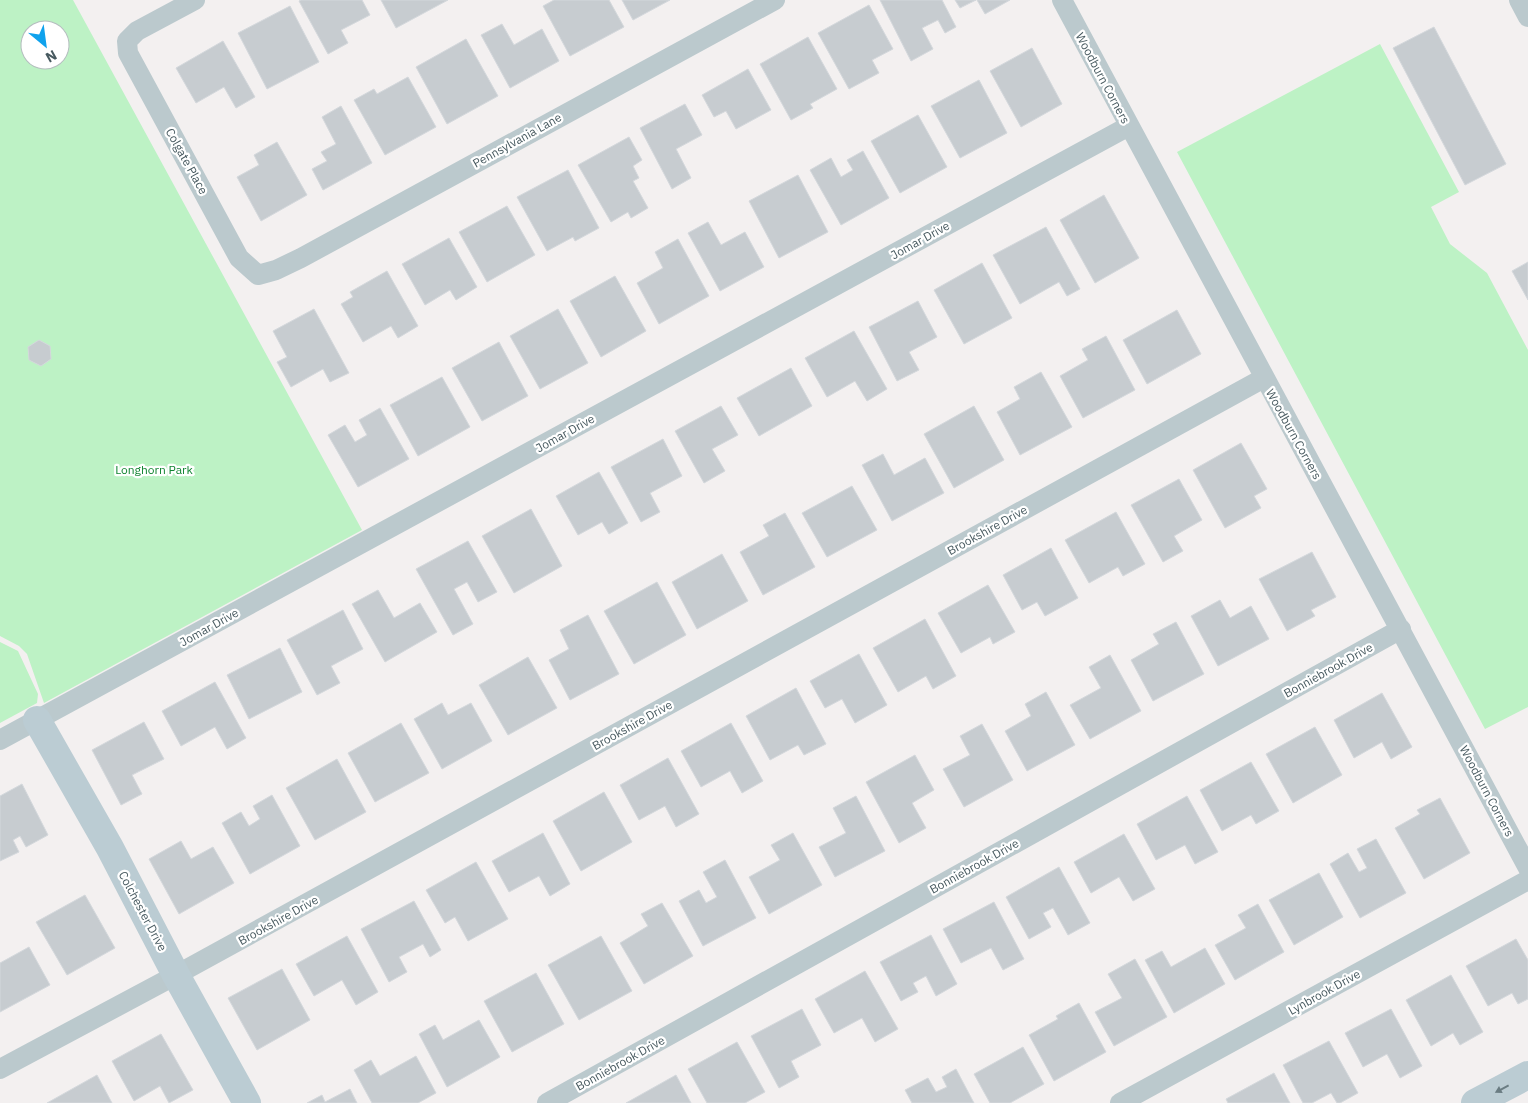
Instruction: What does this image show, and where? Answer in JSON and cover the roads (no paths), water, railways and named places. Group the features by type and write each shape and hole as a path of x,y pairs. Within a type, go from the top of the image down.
{"street":[{"name":"Colgate Place","path":"195,0 137,31 127,41 128,53 239,258 258,275"},
{"name":"Pennsylvania Lane","path":"258,275 276,270 301,258 775,0"},
{"name":"Woodburn Corners","path":"1062,0 1528,868"},
{"path":"1519,0 1528,17"},
{"name":"Jomar Drive","path":"0,740 1129,126"},
{"name":"Brookshire Drive","path":"0,1069 176,975 1264,378"},
{"name":"Bonniebrook Drive","path":"547,1103 1400,630"},
{"name":"Colchester Drive","path":"37,720 110,848 176,975 247,1103"},
{"name":"Lynbrook Drive","path":"1120,1103 1528,880"},
{"path":"1475,1103 1528,1074"}],"park label":[{"name":"Longhorn Park","path":"154,469"}]}
